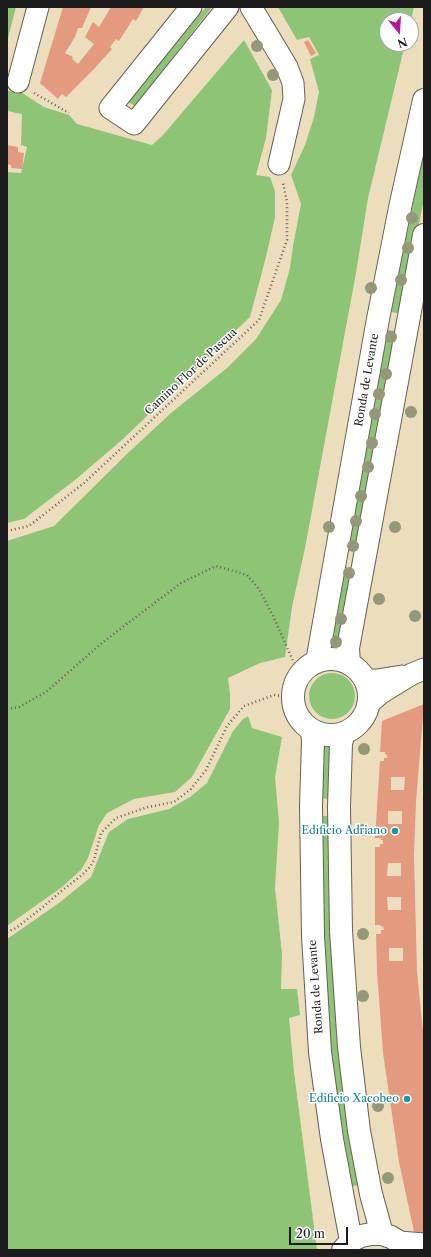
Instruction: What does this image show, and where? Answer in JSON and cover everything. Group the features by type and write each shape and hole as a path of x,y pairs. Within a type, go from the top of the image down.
{"main road":[{"name":"Ronda de Levante","path":"317,662 377,327 401,203 424,100"},
{"path":"349,664 348,648 424,235"},
{"path":"327,659 339,660 349,664 358,670 365,680 369,690 368,704 361,721 354,728 344,733 335,735 322,735 312,731 298,717 293,705 293,691 297,679 305,669 317,662 327,659"},
{"name":"Ronda de Levante","path":"312,731 313,741 310,806 313,936 320,1052 347,1246"},
{"path":"344,733 341,744 339,823 341,931 349,1047 359,1131 371,1194 396,1242"},
{"path":"347,1246 361,1236 371,1234 396,1242"}],"street":[{"path":"22,86 38,7"},
{"path":"190,7 110,108 134,124 228,7"},
{"path":"251,7 287,67 293,83 294,99 280,164"},
{"path":"365,680 381,679 418,672"},
{"path":"368,704 381,693 418,672"},
{"path":"396,1242 424,1244"}],"path":[{"path":"22,86 69,113"},
{"name":"Camino Flor de Pascua","path":"7,531 29,526 84,483 259,320 287,240 287,202 280,164"},
{"path":"7,709 19,707 46,692 103,642 181,583 216,566 247,575 259,589 294,663"},
{"path":"7,932 16,928 43,907 90,867 94,860 101,833 116,818 148,807 174,802 191,788 206,770 227,726 244,706 274,695 293,697"}],"green space":[{"path":"7,7 16,7 7,42"},
{"path":"206,7 212,7 135,106 128,102"},
{"path":"278,7 414,7 413,12 379,12 379,52 403,52 368,198 356,273 305,548 292,607 285,657 260,663 228,678 230,709 192,777 175,792 134,799 107,813 99,825 88,858 81,870 62,887 7,926 7,541 54,526 171,413 227,368 256,339 281,300 290,268 301,204 291,175 305,145 314,117 319,92 310,59 319,55 309,37 297,40"},
{"path":"244,40 272,90 266,138 256,175 270,177 275,191 275,217 250,317 123,439 75,480 24,519 7,523 7,172 21,173 27,147 21,145 22,114 7,111 7,91 22,93 44,107 69,115 77,124 152,145 163,135"},
{"path":"424,149 424,199 401,314 391,312"},
{"path":"387,330 397,331 357,551 347,549"},
{"path":"344,569 352,571 338,648 330,646"},
{"path":"332,673 345,677 351,683 355,696 351,709 345,715 332,719 319,715 313,709 309,696 313,683 319,677"},
{"path":"248,716 252,728 282,737 275,777 279,822 275,888 282,954 281,989 297,989 300,1015 289,1018 294,1072 317,1250 7,1250 7,939 59,903 91,877 109,832 128,819 169,809 190,797 207,783 233,731 243,719"},
{"path":"324,744 333,744 330,799 321,798"},
{"path":"320,816 330,816 361,1185 352,1186 331,1063 323,954"}],"building":[{"path":"63,7 91,7 82,28 78,28 75,37 65,53 73,57 72,59 78,64 94,44 85,37 93,22 99,27 111,7 144,7 136,21 133,19 119,41 116,39 110,47 112,49 94,69 66,97 62,94 58,99 40,83"},
{"path":"308,40 316,53 311,56 304,42"},
{"path":"7,145 18,147 18,152 24,153 22,169 11,168 11,165 7,164"},
{"path":"424,704 416,802 414,856 417,971 424,1042 424,1233 415,1236 399,1162 383,1053 377,971 376,934 381,934 381,930 384,930 383,926 381,927 381,925 375,925 375,847 380,847 380,844 383,844 383,840 381,840 381,838 375,838 380,761 384,761 384,758 387,758 385,752 380,752 382,721","holes":["391,777 405,777 404,790 391,790","388,811 402,811 402,824 388,824","388,863 401,863 401,876 387,876","387,897 401,897 401,910 388,910","389,948 403,948 403,961 389,961"]}],"place":[{"name":"Edificio Adriano","path":"395,831"},
{"name":"Edificio Xacobeo","path":"407,1099"}]}
